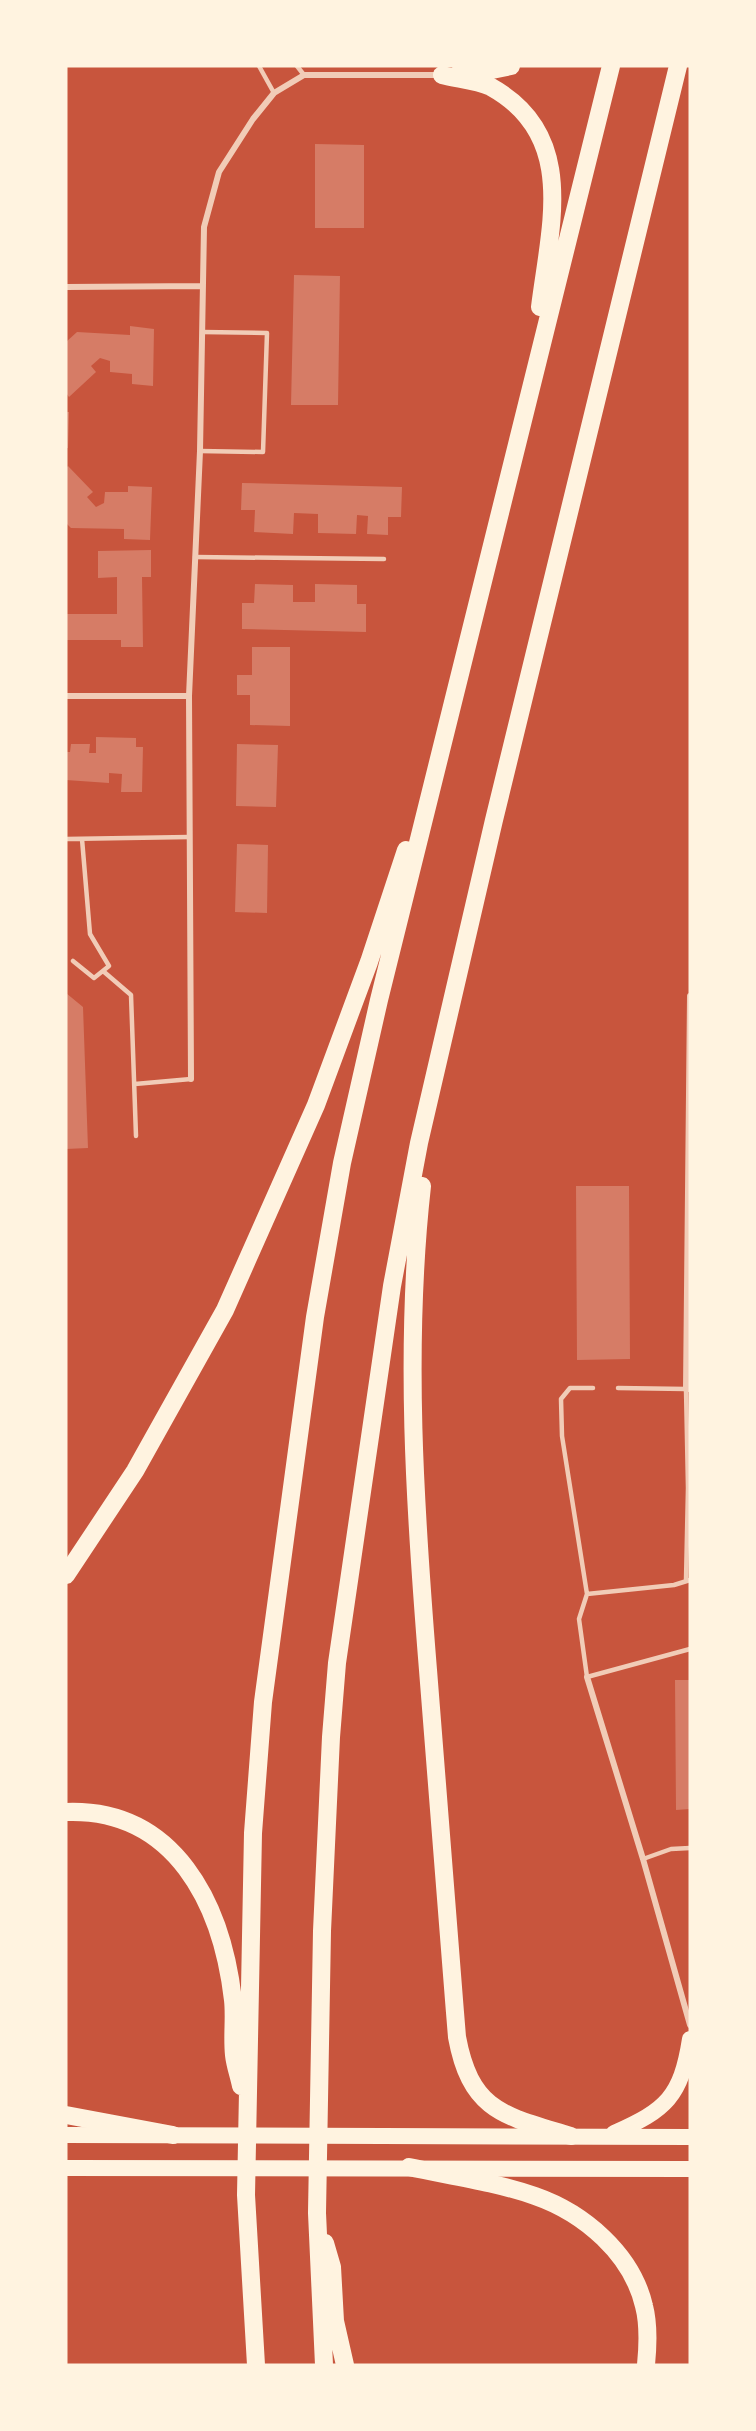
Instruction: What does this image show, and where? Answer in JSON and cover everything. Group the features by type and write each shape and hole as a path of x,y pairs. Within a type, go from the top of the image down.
{"highway":[{"path":"442,75 482,72 511,66"},
{"path":"256,2365 247,2207 253,1833 263,1702 284,1533 315,1317 342,1163 530,384 611,66"},
{"path":"324,2365 317,2213 322,1931 327,1804 338,1663 392,1286 433,1081 573,487 678,66"},
{"path":"442,75 489,86 527,113 548,152 554,181 530,384"},
{"path":"66,1575 135,1471 225,1310 316,1105 369,962 401,862 430,793"},
{"path":"433,1081 414,1256 411,1378 419,1554 457,2037 465,2069 482,2098 498,2111 514,2118 571,2136"},
{"path":"66,1812 103,1813 141,1828 170,1851 200,1887 209,1904 226,1962 233,2000 234,2055 247,2110"},
{"path":"608,2136 646,2119 664,2105 678,2088 686,2065 690,2039"},
{"path":"66,2115 178,2135"},
{"path":"66,2135 690,2137"},
{"path":"410,2167 535,2195 582,2220 605,2239 621,2258 644,2303 648,2326 646,2365"},
{"path":"66,2168 690,2169"},
{"path":"317,2213 332,2267 335,2321 345,2365"}],"street":[{"path":"191,1079 189,696 200,451 204,227 219,172 253,119 274,93 304,75 442,75"},
{"path":"66,287 203,286"},
{"path":"66,696 189,696"},
{"path":"688,1389 690,996"},
{"path":"587,1677 643,1859 690,2025"}],"lane":[{"path":"259,66 274,93"},
{"path":"297,66 304,75"},
{"path":"200,451 263,452 267,333 202,332"},
{"path":"195,557 384,559"},
{"path":"66,839 189,837"},
{"path":"74,961 94,978 109,966 90,934 82,839"},
{"path":"103,971 131,995 136,1136"},
{"path":"135,1084 191,1079"},
{"path":"593,1388 570,1388 561,1400 561,1436 587,1594 579,1619 587,1677 690,1650"},
{"path":"587,1594 674,1585 688,1580 688,1389 618,1388"},
{"path":"643,1859 671,1849 690,1848"}],"building":[{"path":"315,144 364,145 364,228 315,228"},
{"path":"294,275 340,276 338,405 291,405"},
{"path":"130,326 154,329 153,386 132,384 132,374 110,372 110,361 100,358 91,366 96,372 69,397 66,393 66,342 77,332 130,335"},
{"path":"66,412 69,412 68,448 66,448"},
{"path":"68,466 93,492 87,497 96,507 104,503 105,492 128,492 128,486 152,487 150,540 124,539 124,529 71,528 66,523 66,468"},
{"path":"242,483 402,487 401,517 388,517 388,535 367,534 368,516 357,515 356,534 318,533 318,514 294,513 293,534 254,532 255,510 241,510"},
{"path":"151,550 151,577 142,577 143,647 121,647 121,640 66,640 66,614 117,614 117,577 98,578 98,551"},
{"path":"255,584 293,585 293,602 315,602 315,584 357,585 357,604 366,604 366,632 242,629 242,603 254,603"},
{"path":"252,647 290,647 290,726 250,725 250,695 237,695 237,675 252,675"},
{"path":"96,737 136,738 136,747 143,747 142,792 121,792 122,774 109,773 109,783 66,780 66,752 70,752 71,744 90,744 89,753 96,753"},
{"path":"237,744 278,745 276,807 236,806"},
{"path":"237,844 268,845 267,913 235,912"},
{"path":"66,993 83,1007 88,1148 66,1149"},
{"path":"576,1186 629,1186 630,1359 577,1360"},
{"path":"675,1680 690,1680 690,1809 676,1810"}]}
